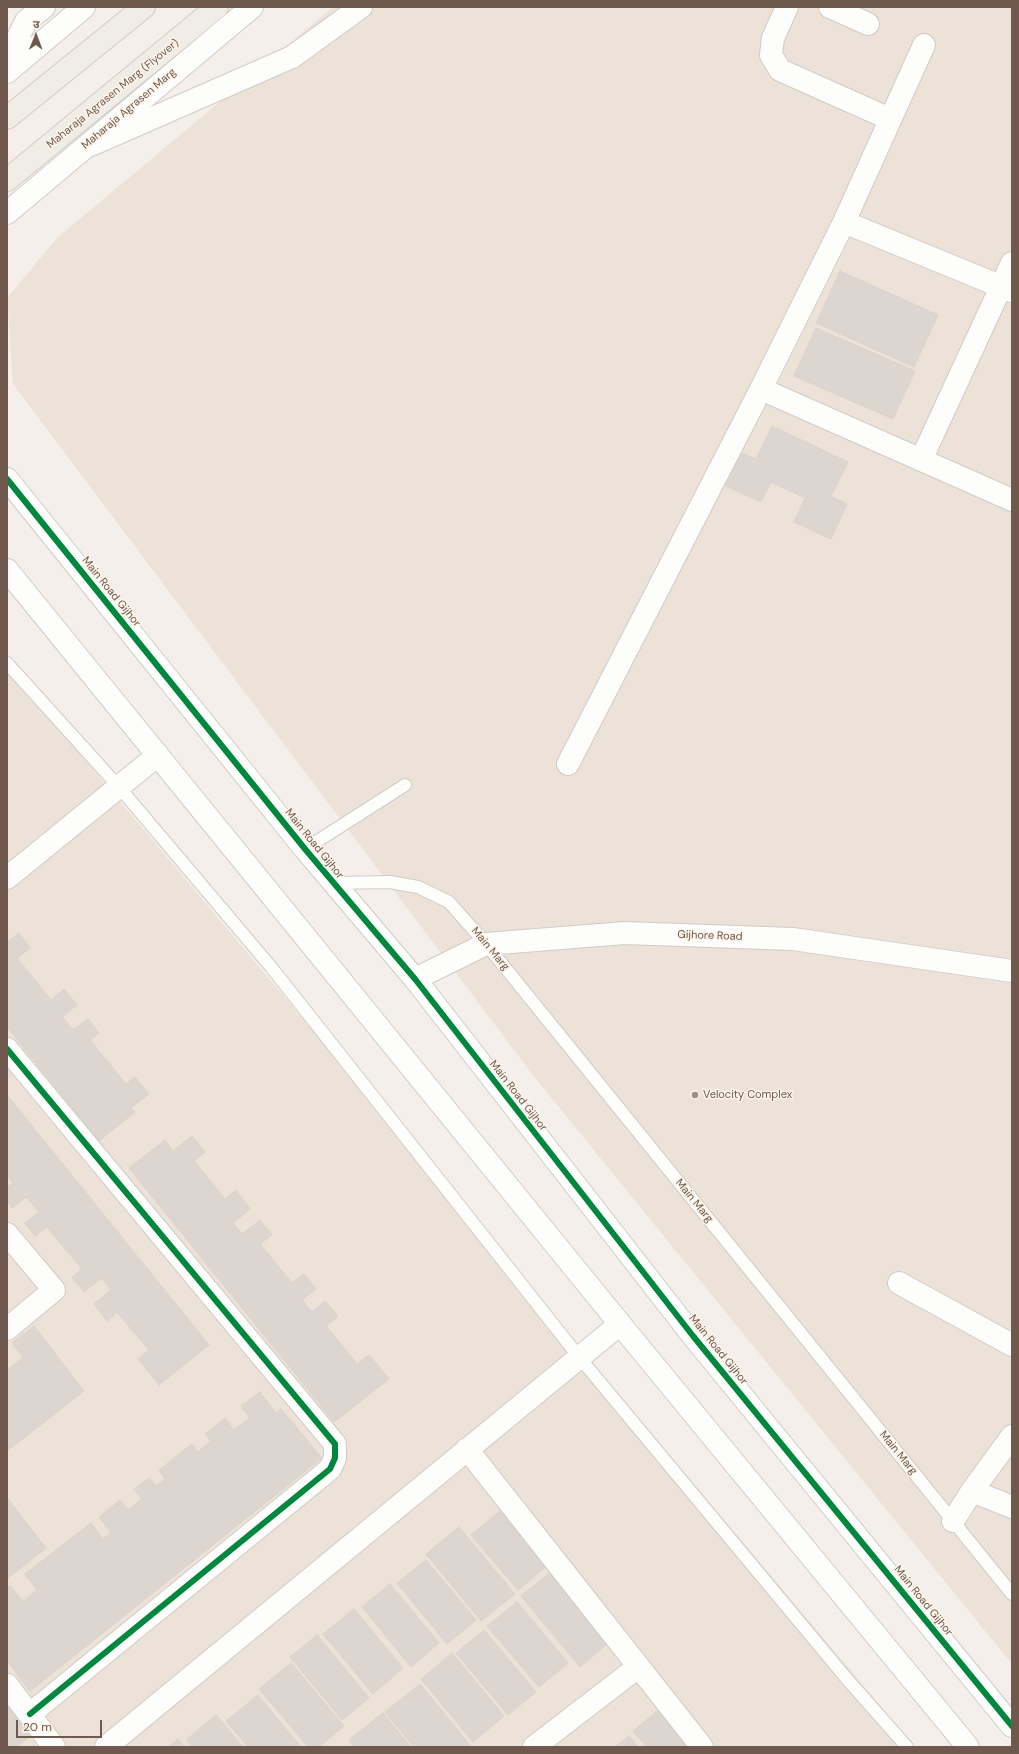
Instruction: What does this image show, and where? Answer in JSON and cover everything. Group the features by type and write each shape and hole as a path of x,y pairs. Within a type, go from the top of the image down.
{"main road":[{"path":"7,118 144,7"},
{"name":"Maharaja Agrasen Marg (Flyover)","path":"7,180 191,31 217,7"}],"street":[{"path":"7,60 26,21 44,7"},
{"path":"7,72 84,7"},
{"name":"Maharaja Agrasen Marg","path":"7,213 80,150 252,7"},
{"path":"80,150 292,57 361,7"},
{"path":"787,7 773,38 771,55 780,70 890,119"},
{"path":"830,7 868,24"},
{"path":"568,764 761,389 844,222 924,45"},
{"path":"844,222 1006,288"},
{"path":"921,460 1006,288 1012,263"},
{"path":"761,389 1012,500"},
{"name":"Main Road Gijhor","path":"7,479 305,849 415,980 693,1336 1012,1726"},
{"path":"7,570 620,1324 968,1747"},
{"path":"7,878 158,755"},
{"name":"Gijhore Road","path":"415,980 486,944 625,933 793,939 1012,971"},
{"path":"7,1050 335,1444 335,1458 330,1469 30,1714"},
{"path":"7,1234 54,1290 7,1329"},
{"path":"899,1283 1012,1345"},
{"path":"106,1747 620,1324"},
{"path":"953,1521 972,1491 1012,1436"},
{"path":"467,1449 702,1747"},
{"path":"972,1491 1012,1506"},
{"path":"534,1747 638,1667"},
{"path":"7,1685 54,1747"}],"lane":[{"path":"7,663 119,787 271,967 579,1357 847,1679 907,1747"},
{"path":"305,849 405,785"},
{"name":"Main Marg","path":"334,883 390,882 418,887 449,902 486,944 1012,1594"}],"shaded area":[{"path":"333,7 1012,7 1012,1664 532,1074 13,384 7,298 58,237"},
{"path":"7,667 915,1747 7,1747"}],"building":[{"path":"840,271 938,315 914,367 816,323"},
{"path":"816,328 915,371 893,419 794,376"},
{"path":"772,426 848,462 831,496 847,504 831,539 794,522 805,498 771,482 761,502 724,485 740,452 756,459"},
{"path":"19,933 30,948 17,958 51,1000 64,989 77,1005 62,1017 73,1030 88,1019 99,1033 90,1040 126,1084 135,1077 149,1094 131,1108 135,1112 99,1141 7,1027 7,942"},
{"path":"7,1095 209,1345 159,1385 138,1359 149,1350 117,1312 107,1321 94,1304 111,1290 102,1278 84,1292 72,1277 82,1269 47,1227 35,1236 25,1223 39,1212 26,1197 12,1208 7,1201 7,1187 13,1183 7,1175"},
{"path":"192,1136 205,1152 194,1161 225,1199 236,1190 250,1209 233,1223 242,1234 260,1220 272,1235 260,1244 292,1283 304,1274 316,1289 302,1300 312,1312 325,1301 338,1316 326,1326 357,1364 369,1355 389,1379 334,1422 129,1168 165,1140 173,1151"},
{"path":"34,1326 84,1391 7,1451 7,1370 23,1358 12,1343"},
{"path":"260,1392 276,1413 281,1409 322,1458 30,1691 7,1661 7,1638 10,1636 7,1632 7,1588 10,1585 23,1602 37,1590 25,1574 91,1523 103,1539 111,1533 99,1517 120,1500 128,1510 142,1499 134,1489 149,1478 156,1486 165,1479 159,1470 192,1444 198,1452 211,1441 205,1434 225,1418 234,1430 250,1418 241,1406"},
{"path":"7,1498 46,1548 7,1579"},
{"path":"501,1510 547,1566 518,1590 471,1535"},
{"path":"459,1527 515,1594 481,1621 426,1554"},
{"path":"426,1560 476,1620 447,1644 397,1583"},
{"path":"555,1569 613,1639 580,1667 521,1596"},
{"path":"390,1584 439,1643 411,1667 362,1607"},
{"path":"517,1602 568,1663 539,1687 487,1626"},
{"path":"354,1609 403,1668 373,1694 323,1634"},
{"path":"484,1630 536,1692 508,1715 456,1653"},
{"path":"317,1635 369,1698 342,1720 290,1657"},
{"path":"452,1653 504,1716 473,1742 421,1679"},
{"path":"291,1663 344,1726 319,1747 308,1747 259,1689"},
{"path":"420,1684 470,1745 468,1747 414,1747 385,1712"},
{"path":"258,1695 301,1747 248,1747 226,1721"},
{"path":"7,1703 32,1735 16,1747 7,1747"},
{"path":"660,1709 692,1747 647,1747 633,1731"},
{"path":"383,1713 411,1747 354,1747 349,1740"},
{"path":"216,1715 243,1747 192,1747 186,1740"},
{"path":"629,1736 638,1747 615,1747"},
{"path":"178,1739 184,1747 168,1747"}],"cycle path":[{"path":"7,479 305,849 415,979 693,1336 1012,1726"},
{"path":"7,1049 335,1444 335,1458 330,1469 30,1714"}],"place":[{"name":"Velocity Complex","path":"695,1095"}]}
